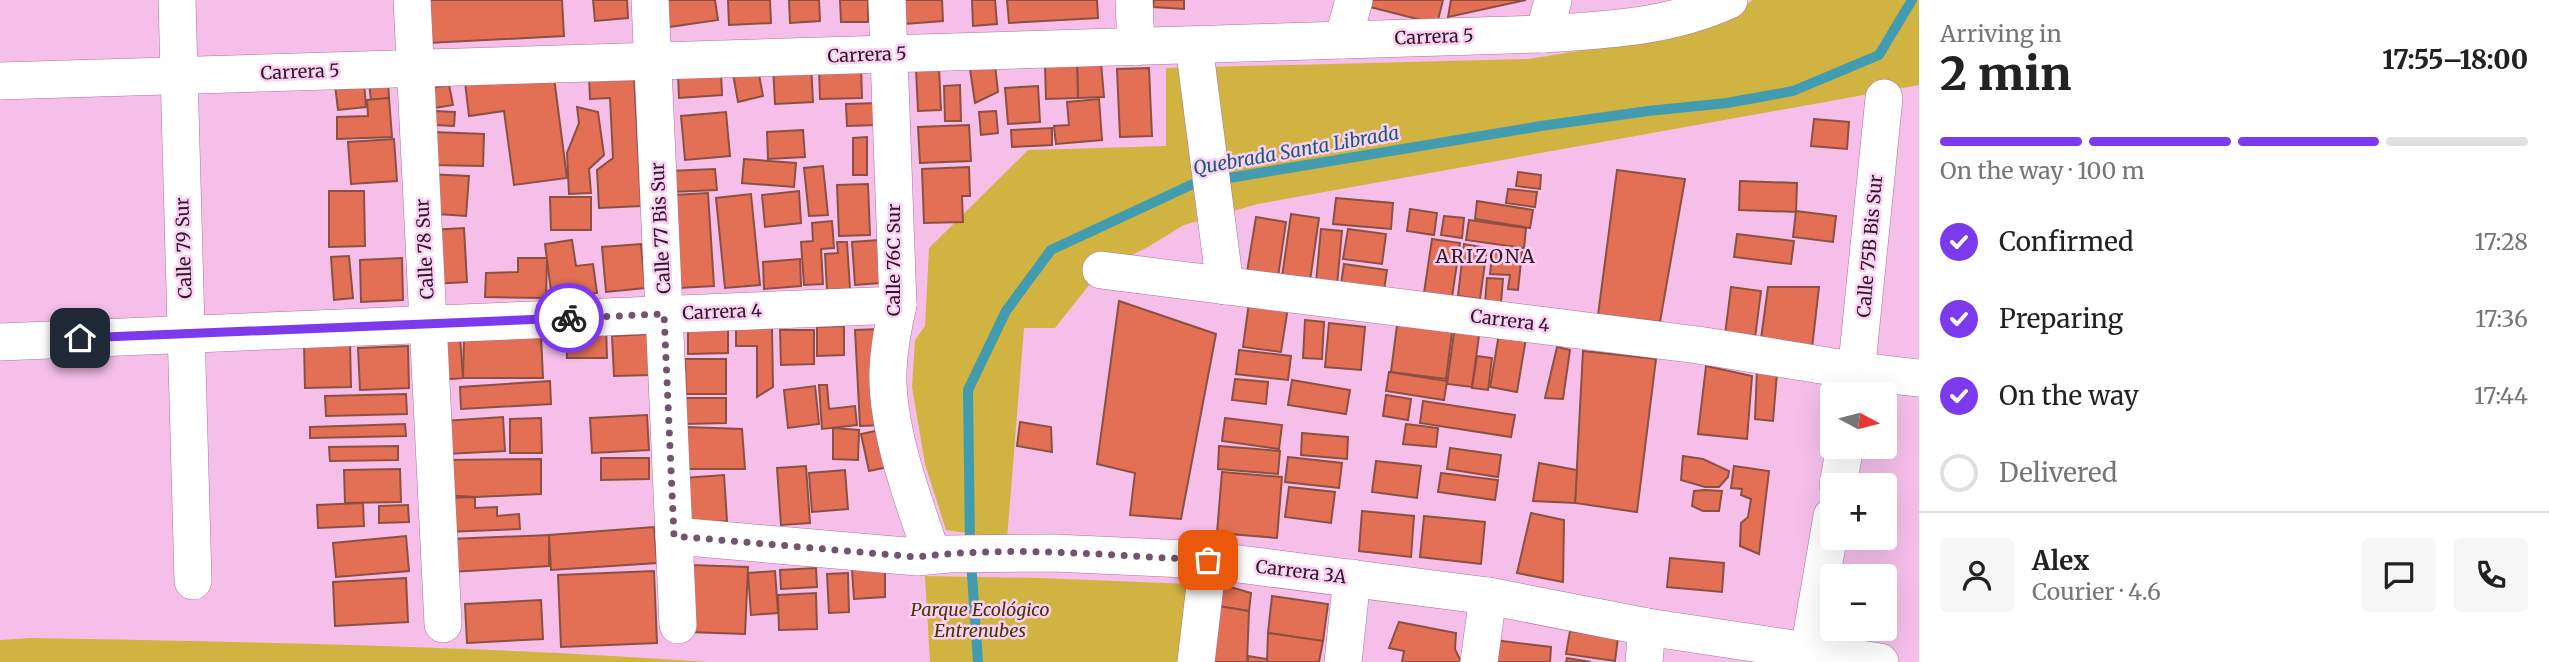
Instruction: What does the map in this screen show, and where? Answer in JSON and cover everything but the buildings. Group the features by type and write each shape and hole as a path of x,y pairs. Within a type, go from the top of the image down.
{"street":[{"name":"Calle 79 Sur","path":"177,0 193,581"},
{"name":"Calle 78 Sur","path":"412,0 443,624"},
{"name":"Calle 77 Bis Sur","path":"650,0 678,625"},
{"name":"Calle 76C Sur","path":"887,0 898,305 888,372 891,404 910,490 941,554"},
{"path":"1134,0 1136,47"},
{"path":"1343,40 1354,0"},
{"name":"Carrera 5","path":"0,81 1343,40 1549,17 1617,30 1708,10 1729,0"},
{"path":"1194,45 1224,286"},
{"name":"Calle 75B Bis Sur","path":"1856,382 1884,98"},
{"name":"Carrera 4","path":"1101,270 1698,345 1856,382 1919,378"},
{"name":"Carrera 4","path":"0,342 898,305"},
{"name":"Carrera 3A","path":"674,536 917,557 941,554 1054,553 1208,560 1488,596 1645,644 1880,662"},
{"path":"1807,656 1826,550"},
{"path":"1196,662 1208,560"},
{"path":"1343,662 1352,579"},
{"path":"1479,662 1488,596"}],"green space":[{"path":"1753,0 1919,0 1919,85 1258,204 1184,225 1146,248 1101,270 1055,328 1024,328 1007,539 946,530 925,464 912,387 915,340 925,326 929,248 1028,150 1166,146 1166,68 1529,59 1665,37 1723,20"},
{"name":"Parque Ecológico Entrenubes","path":"925,576 1190,584 1179,662 930,662"},
{"path":"31,638 454,648 707,662 0,662 0,640"}],"waterway":[{"name":"Quebrada Santa Librada","path":"970,546 968,390 1006,311 1051,250 1193,184 1541,126 1727,103 1793,91 1879,55 1912,0"},
{"name":"Quebrada Santa Librada","path":"971,561 978,662"}],"way so far":[{"path":"569,318 664,314 674,536 917,557 1054,553 1208,560"}],"district":[{"name":"ARIZONA","path":"1486,256"}],"route":[{"path":"80,338 569,318"}]}
